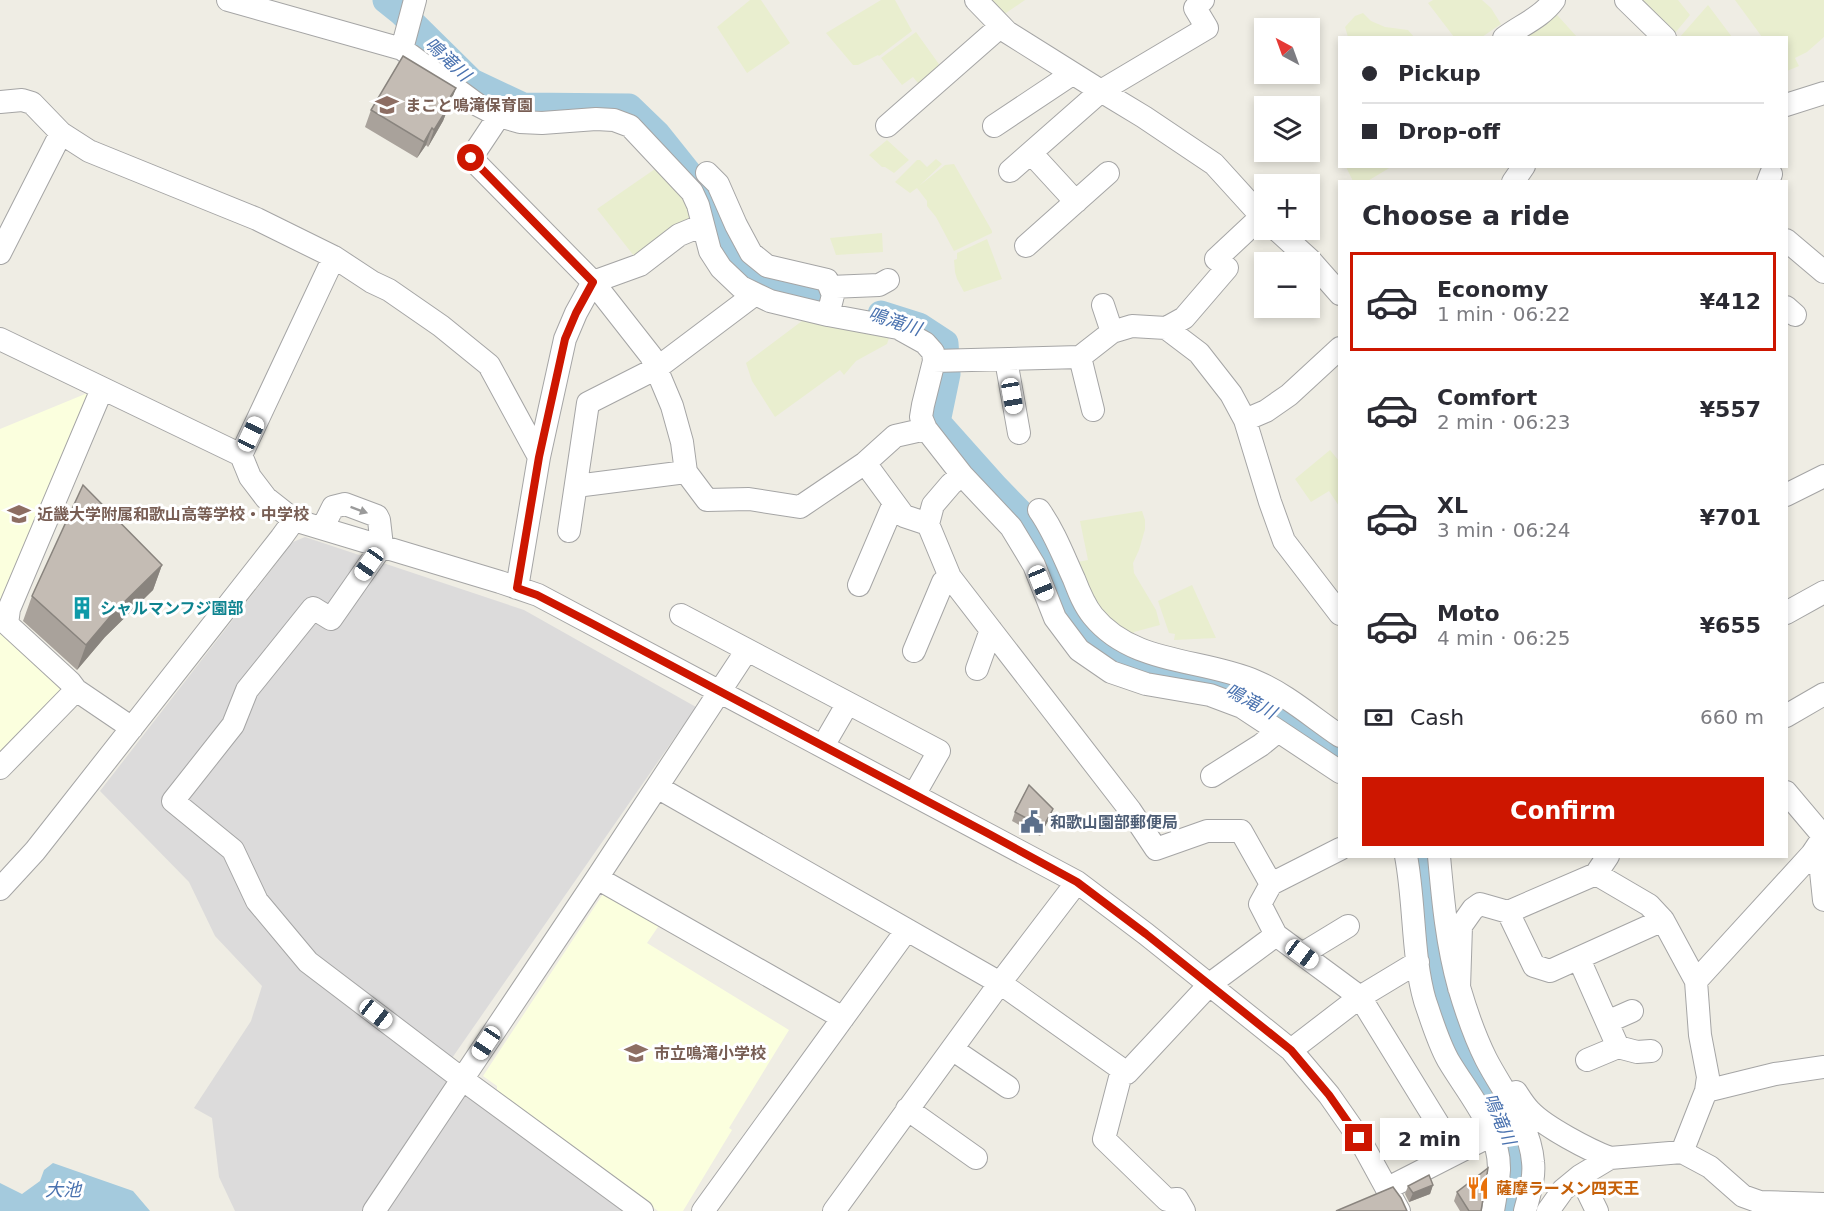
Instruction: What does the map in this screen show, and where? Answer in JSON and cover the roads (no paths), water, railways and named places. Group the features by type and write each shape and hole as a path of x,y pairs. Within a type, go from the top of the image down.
{"street":[{"path":"228,0 402,49 478,105 499,116 520,122 542,123 614,120 630,126 692,192 698,205 710,250 721,268 741,287 770,301 830,302 898,328 925,343 944,361 1080,357 1112,332 1132,326 1166,328 1198,353 1231,394 1245,420 1284,541 1338,611"},
{"path":"402,49 415,0"},
{"path":"976,0 1007,32 1144,117 1214,164 1254,206"},
{"path":"1010,171 1101,92 1207,28 1195,8 1203,0"},
{"path":"1507,36 1532,21 1554,0"},
{"path":"1626,0 1663,36"},
{"path":"887,126 1001,26"},
{"path":"994,126 1072,74"},
{"path":"1788,104 1824,93"},
{"path":"0,102 22,100 32,103 61,132 88,151 257,219 334,258 389,290 441,326 489,365 539,457"},
{"path":"499,116 471,158 593,282 651,356 672,406 682,442 686,472 708,500 749,499 800,507 865,464 895,435 927,429"},
{"path":"0,253 61,132"},
{"path":"1031,153 1076,202"},
{"path":"707,173 718,184 751,253 767,266 826,280 830,302"},
{"path":"1026,246 1108,173"},
{"path":"517,588 539,457 565,339 576,313 593,282 640,265 679,235 703,225"},
{"path":"1166,328 1184,318 1227,268 1216,259 1254,231"},
{"path":"1289,240 1311,260 1338,292"},
{"path":"1788,242 1824,272"},
{"path":"242,455 334,258"},
{"path":"830,302 888,280"},
{"path":"569,531 588,403 657,368 754,295"},
{"path":"1104,305 1112,332"},
{"path":"0,339 242,455 250,477 266,498 294,520 537,595 1077,882 1210,984 1291,1050 1329,1095 1359,1138 1399,1211"},
{"path":"1245,420 1266,411 1289,395 1338,350"},
{"path":"1080,357 1093,410"},
{"path":"1006,360 1019,433"},
{"path":"944,361 922,405 921,417 927,429 962,475 1011,527 1034,565 1055,618 1079,650 1111,672 1146,684 1210,695 1242,707 1338,770"},
{"path":"102,389 9,609 7,624 76,690 132,728"},
{"path":"865,464 904,516 928,524"},
{"path":"576,486 686,472"},
{"path":"962,475 933,505 928,524 950,577 1130,810 1156,849 1207,831 1241,831 1271,884"},
{"path":"1788,494 1824,476"},
{"path":"859,585 894,503"},
{"path":"1039,510 1055,536 1082,599 1092,615 1108,632 1125,643 1151,654 1214,668 1252,680 1272,689 1338,735"},
{"path":"0,889 35,850 294,520"},
{"path":"382,546 331,620 313,608 247,690 232,724 173,801 233,850 257,901 308,962 632,1208"},
{"path":"914,651 943,582 950,577"},
{"path":"1788,612 1824,592"},
{"path":"681,615 939,751 914,795"},
{"path":"977,669 991,630"},
{"path":"374,1211 747,650"},
{"path":"0,768 76,690"},
{"path":"1788,715 1824,694"},
{"path":"823,746 848,702"},
{"path":"1212,776 1277,732"},
{"path":"657,787 1000,983 1127,1073 1210,984 1276,935"},
{"path":"1788,795 1820,842 1824,900"},
{"path":"1696,981 1820,842"},
{"path":"1338,850 1271,884 1260,904 1276,935 1359,996 1456,1153"},
{"path":"1406,858 1412,883 1418,963 1425,998 1439,1043 1469,1091 1492,1135 1497,1151 1499,1170 1493,1211"},
{"path":"1438,858 1447,940 1459,988 1486,1060 1519,1117 1534,1163 1531,1189 1525,1211"},
{"path":"1459,988 1461,926 1473,909 1480,904 1508,912 1602,865 1663,920 1696,981 1700,1035 1708,1077 1706,1091 1682,1152"},
{"path":"597,878 843,1018"},
{"path":"834,1211 1000,983 1077,882"},
{"path":"1508,912 1534,966 1550,971 1663,920"},
{"path":"1302,954 1348,926"},
{"path":"703,1211 906,931"},
{"path":"1579,958 1618,1047"},
{"path":"1291,1050 1359,996 1418,963"},
{"path":"1607,1022 1632,1011"},
{"path":"1476,1037 1529,1110 1543,1122 1599,1154 1610,1158 1682,1152 1710,1167 1743,1196 1760,1202 1824,1204"},
{"path":"1587,1060 1618,1047 1637,1052 1651,1051"},
{"path":"952,1049 1008,1087"},
{"path":"1706,1091 1774,1074 1824,1067"},
{"path":"1122,1070 1104,1139 1167,1200 1177,1199 1184,1211"},
{"path":"907,1109 976,1158"},
{"path":"1388,1188 1492,1135"},
{"path":"1548,1211 1563,1190 1580,1176 1610,1158"},
{"path":"1580,1176 1597,1211"}],"water":[{"name":"大池","path":"53,1163 133,1191 150,1211 0,1211 0,1183 22,1194 40,1181 44,1170"}],"waterway":[{"name":"鳴滝川","path":"386,0 472,82 523,106 629,107 657,134 709,199 741,267 782,293 814,300"},
{"name":"鳴滝川","path":"881,314 919,326 945,343 947,374 937,422 1031,524 1083,624 1129,662 1235,688 1338,753"},
{"name":"鳴滝川","path":"1424,858 1433,898 1441,976 1454,1020 1511,1139 1516,1166 1516,1201 1513,1211"}],"place":[{"name":"まこと鳴滝保育園","path":"387,105"},
{"name":"近畿大学附属和歌山高等学校・中学校","path":"19,514"},
{"name":"シャルマンフジ園部","path":"82,608"},
{"name":"和歌山園部郵便局","path":"1032,822"},
{"name":"市立鳴滝小学校","path":"636,1053"},
{"name":"薩摩ラーメン四天王","path":"1478,1188"}]}
